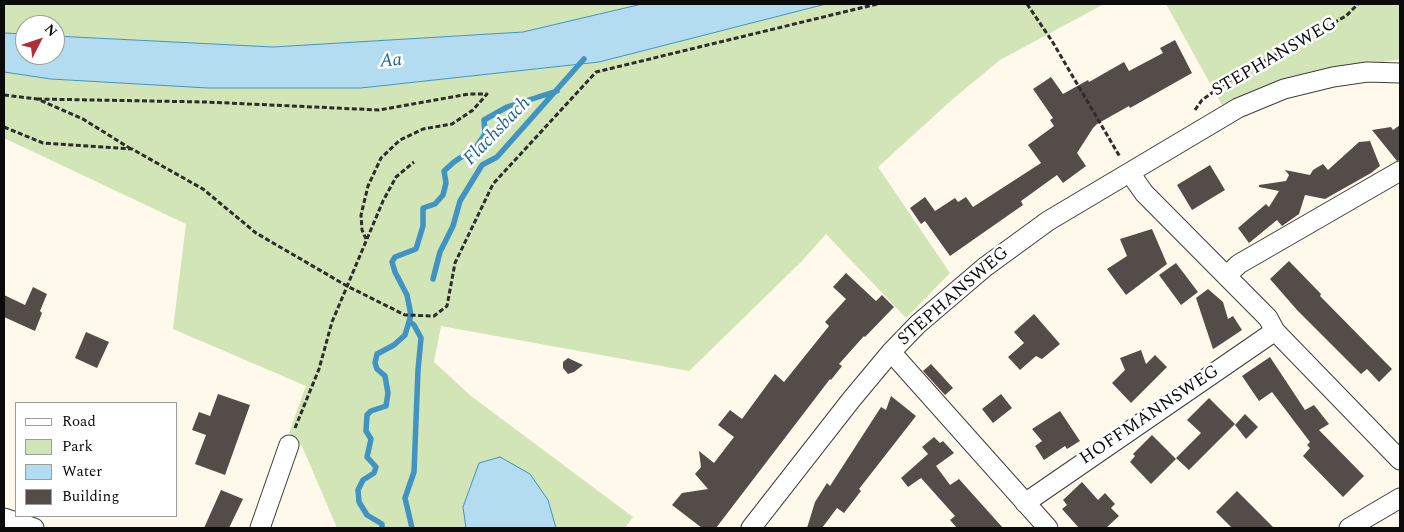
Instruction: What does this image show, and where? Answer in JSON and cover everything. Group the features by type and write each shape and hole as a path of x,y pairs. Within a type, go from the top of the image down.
{"street":[{"name":"STEPHANSWEG","path":"751,528 850,400 918,324 985,267 1048,221 1238,108 1284,88 1358,73 1400,73"},
{"path":"1226,276 1239,264 1400,171"},
{"path":"1130,173 1144,193 1268,318 1275,331 1400,460"},
{"name":"HOFFMANNSWEG","path":"1025,502 1275,331"},
{"path":"891,352 1048,528"},
{"path":"260,528 289,445"},
{"path":"1349,528 1400,498"},
{"path":"4,518 34,528"}],"path":[{"path":"37,99 83,119 204,189 256,233 347,286 405,315 434,316 448,306 455,263 493,184 596,72 877,4"},
{"path":"1027,4 1052,41 1078,88 1130,173"},
{"name":"STEPHANSWEG","path":"1193,112 1202,100 1230,80 1346,16 1358,4"},
{"path":"4,95 37,99 206,102 379,110 469,94 487,94 474,110 452,124 423,129 400,140 381,158 368,186 361,215 362,230 366,239"},
{"path":"4,127 43,143 132,149"},
{"path":"289,445 318,369 332,322 383,200 396,178 414,162"}],"green space":[{"path":"4,4 642,4 523,32 273,47 65,37 65,15 15,15 15,34 4,33"},
{"path":"826,4 1104,4 1000,60 954,98 878,167 950,273 906,318 826,234 801,262 689,371 441,326 434,362 471,396 633,517 625,528 337,528 302,446 289,433 306,386 173,329 186,224 4,138 4,72 51,79 208,88 361,88 599,62"},
{"path":"1166,4 1400,4 1400,59 1286,80 1222,105"}],"water":[{"name":"Aa","path":"642,4 826,4 599,62 361,88 208,88 51,79 4,72 4,33 15,34 15,65 65,65 65,37 273,47 523,32"},
{"path":"500,457 530,474 548,500 556,528 466,528 463,507 479,463"}],"building":[{"path":"1175,40 1192,73 1130,108 1129,106 1097,124 1077,153 1086,166 1063,183 1057,175 1021,201 1023,205 950,256 925,221 921,224 910,208 925,197 935,211 955,198 958,202 966,197 973,207 1041,163 1028,145 1054,126 1050,120 1053,118 1033,89 1051,77 1063,94 1124,62 1129,71 1163,53 1160,48"},
{"path":"1400,125 1400,160 1397,161 1372,130 1391,127 1393,130"},
{"path":"1370,141 1380,166 1325,199 1305,195 1299,214 1282,226 1277,220 1249,243 1238,228 1266,204 1269,207 1279,191 1259,187 1259,185 1286,181 1289,175 1285,170 1310,175 1313,170 1323,164 1328,170 1359,142"},
{"path":"1210,165 1225,190 1192,210 1177,185"},
{"path":"1152,229 1167,264 1126,295 1107,269 1127,256 1120,239"},
{"path":"1289,261 1321,294 1320,296 1392,369 1379,382 1367,369 1361,374 1297,310 1270,279"},
{"path":"1176,263 1198,292 1181,305 1159,275"},
{"path":"846,273 876,301 882,295 894,307 839,364 842,366 716,528 702,528 672,505 682,493 708,489 695,474 701,467 699,451 714,463 734,437 718,425 730,410 742,419 775,374 784,382 829,326 825,322 846,299 833,287"},
{"path":"33,287 47,294 35,331 4,317 4,295 25,305"},
{"path":"1208,289 1223,302 1228,319 1233,316 1242,330 1213,349 1196,298"},
{"path":"1034,314 1060,344 1042,359 1036,356 1020,370 1008,357 1024,343 1014,332"},
{"path":"86,332 109,342 97,368 75,358"},
{"path":"1141,350 1146,364 1155,355 1167,367 1131,403 1112,383 1125,370 1120,358"},
{"path":"1270,357 1305,410 1314,405 1329,424 1319,430 1364,476 1343,497 1303,456 1310,448 1307,445 1310,442 1272,392 1259,401 1242,376"},
{"path":"568,358 583,365 568,374 563,368 563,362"},
{"path":"931,364 953,388 945,395 923,371"},
{"path":"218,394 250,405 225,475 195,464 206,435 192,430 199,412 210,416"},
{"path":"1001,394 1012,408 993,423 982,409"},
{"path":"891,396 916,416 859,489 861,491 844,513 837,508 822,528 807,528 815,502 827,483 830,486 881,407 886,410"},
{"path":"1209,398 1235,424 1189,470 1176,458 1201,433 1187,420"},
{"path":"1060,411 1080,441 1067,449 1065,446 1044,460 1035,446 1042,441 1032,429"},
{"path":"1245,414 1258,427 1246,439 1235,425"},
{"path":"1152,435 1176,459 1151,484 1130,462 1135,456 1133,454"},
{"path":"934,437 940,443 943,441 954,453 936,466 950,485 959,479 1003,528 957,528 950,520 955,516 921,478 908,487 901,478 928,454 922,447"},
{"path":"1082,482 1098,500 1105,493 1115,504 1111,508 1119,516 1106,528 1079,528 1062,509 1067,505 1063,500"},
{"path":"221,490 243,499 229,528 204,528"},
{"path":"1237,491 1274,528 1232,528 1216,512"}],"waterway":[{"name":"Flachsbach","path":"433,279 440,252 453,226 460,201 482,165 497,157 584,59"},
{"name":"Flachsbach","path":"382,528 382,524 367,515 359,502 358,490 363,480 374,473 376,467 367,457 371,439 366,431 367,415 371,411 386,406 388,393 385,376 377,369 375,363 377,354 394,345 405,335 411,315 407,295 392,262 395,257 416,249 423,226 423,208 435,204 443,195 446,183 444,171 476,147 485,134 484,120 507,107 557,91"},
{"name":"Flachsbach","path":"410,322 414,325 421,338 414,472 405,498 412,528"}]}
